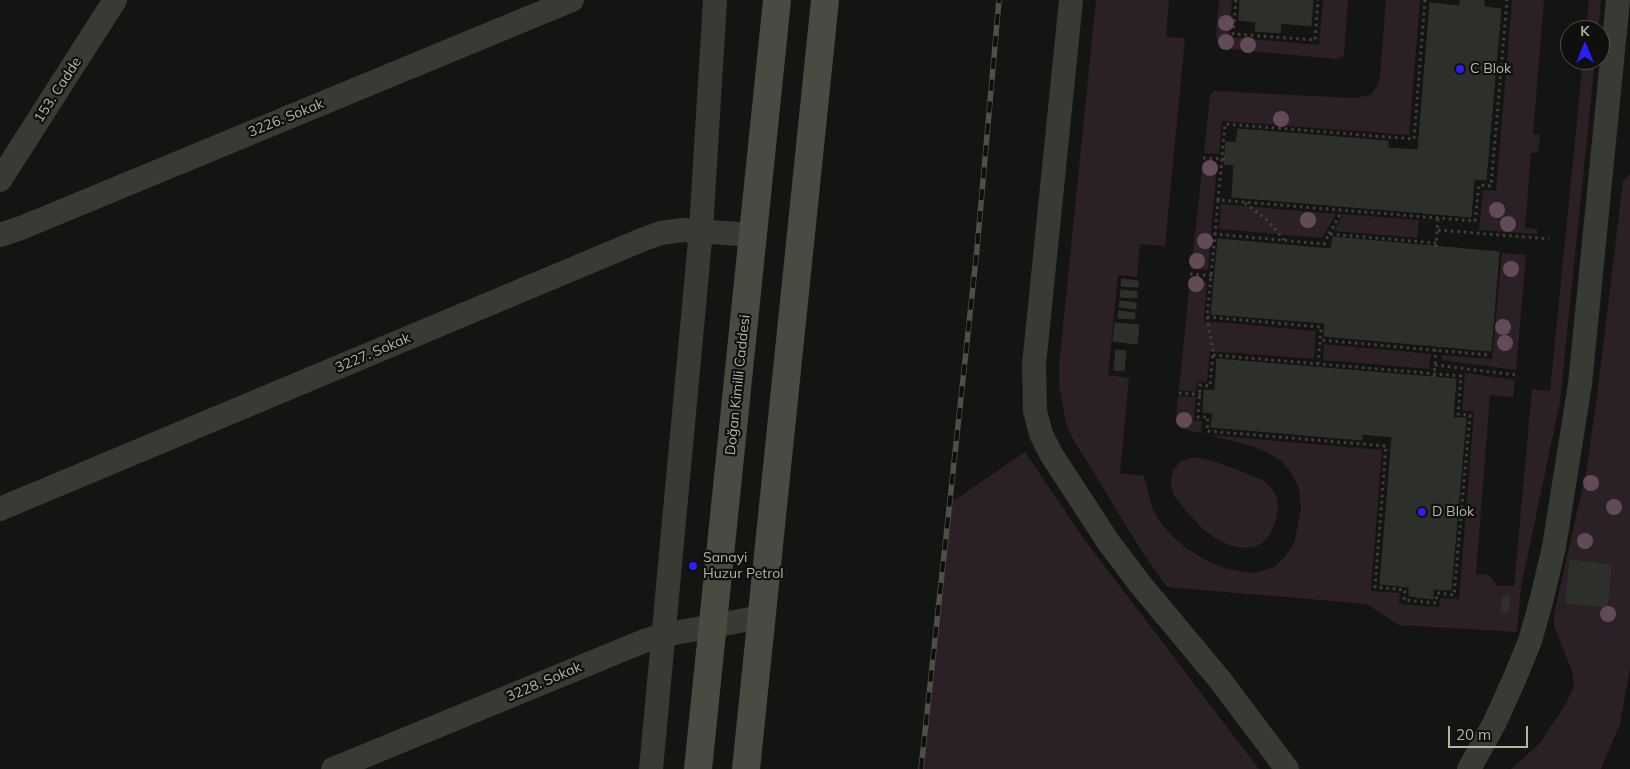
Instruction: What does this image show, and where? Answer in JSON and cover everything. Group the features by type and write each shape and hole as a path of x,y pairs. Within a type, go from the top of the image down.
{"main road":[{"name":"Doğan Kimilli Caddesi","path":"698,769 777,0"},
{"path":"746,769 825,0"}],"street":[{"name":"153. Cadde","path":"2,172 115,0"},
{"name":"3226. Sokak","path":"0,235 21,228 572,0"},
{"path":"651,769 701,230 715,0"},
{"path":"1071,0 1034,364 1035,411 1041,434 1051,454 1109,543 1140,584 1220,680 1287,769"},
{"path":"1469,769 1498,715 1530,642 1554,547 1580,384 1618,0"},
{"name":"3227. Sokak","path":"0,509 644,239 661,233 682,230 753,235"},
{"name":"3228. Sokak","path":"333,769 619,650 664,635 761,617"}],"path":[{"path":"1236,0 1233,34 1267,34 1315,40 1318,0"},
{"path":"1213,355 1434,376 1461,376 1458,414 1470,415 1454,595 1437,593 1436,603 1419,599 1404,600 1405,590 1375,588 1386,446 1206,431 1208,417 1198,417 1202,395 1200,386 1210,386 1213,355 1207,317 1213,276 1225,124 1414,139 1425,0"},
{"path":"1218,200 1342,211 1438,218 1448,217 1475,221 1479,185 1492,186 1507,0"},
{"path":"1203,158 1223,159"},
{"path":"1244,203 1268,221 1284,240"},
{"path":"1323,249 1342,211"},
{"path":"1329,234 1436,245 1438,218"},
{"path":"1438,230 1550,239"},
{"path":"1215,234 1324,244"},
{"path":"1190,274 1213,276"},
{"path":"1207,317 1321,325 1318,364"},
{"path":"1320,340 1427,347 1436,350 1489,355"},
{"path":"1434,376 1436,350"},
{"path":"1435,364 1516,375"},
{"path":"1178,393 1202,395"}],"shaded area":[{"path":"1096,0 1169,0 1166,37 1185,38 1165,246 1140,244 1137,277 1118,275 1108,375 1129,378 1120,473 1144,476 1152,507 1159,521 1186,548 1224,568 1251,573 1274,567 1290,550 1295,540 1301,508 1299,488 1289,469 1280,460 1251,446 1209,435 1382,450 1371,591 1400,593 1399,604 1439,607 1440,598 1459,599 1474,412 1462,410 1465,373 1515,380 1513,397 1490,395 1476,574 1489,575 1498,586 1514,586 1532,389 1550,391 1582,70 1594,70 1560,402 1521,587 1517,632 1398,625 1367,604 1167,587 1141,550 1073,439 1066,423 1059,386 1059,366"},
{"path":"1219,0 1232,0 1229,37 1319,45 1323,0 1348,0 1344,54 1341,58 1334,59 1222,48 1219,46 1216,35"},
{"path":"1386,0 1420,0 1409,135 1222,121 1219,154 1204,153 1210,95 1214,91 1354,98 1371,95 1380,77"},
{"path":"1512,0 1544,0 1533,134 1540,135 1538,153 1531,153 1525,228 1537,229 1537,234 1479,230 1483,190 1496,191"},
{"path":"1589,0 1601,0 1599,20 1587,20"},
{"path":"1203,163 1217,164 1208,270 1191,269"},
{"path":"1630,174 1630,668 1620,724 1601,769 1511,769 1539,744 1565,705 1574,687 1572,671 1554,626 1554,614 1586,472 1623,181"},
{"path":"1221,204 1336,214 1322,238 1219,229"},
{"path":"1343,214 1419,220 1417,238 1334,231"},
{"path":"1502,253 1526,255 1516,370 1442,360 1442,355 1492,359"},
{"path":"1190,280 1207,282 1204,321 1316,331 1314,359 1210,351 1207,382 1197,382 1196,392 1179,390"},
{"path":"1324,344 1431,354 1429,369 1323,360"},
{"path":"1178,396 1196,397 1194,420 1202,421 1201,433 1179,426 1176,421"},
{"path":"1025,452 1084,539 1259,769 921,769 950,503"},
{"path":"1190,458 1213,461 1241,471 1262,480 1272,488 1277,497 1278,509 1276,520 1270,534 1262,543 1254,547 1241,548 1229,545 1203,529 1187,512 1174,496 1171,479 1173,470 1181,461"}],"building":[{"path":"1240,0 1313,0 1311,26 1281,23 1280,33 1255,31 1256,22 1239,20"},
{"name":"C Blok","path":"1460,0 1484,0 1484,7 1501,9 1486,180 1474,179 1471,217 1232,197 1234,165 1224,164 1226,142 1236,143 1238,129 1388,141 1388,148 1418,150 1430,3 1460,6"},
{"path":"1333,237 1499,252 1491,351 1324,336 1325,323 1211,314 1218,239 1331,249"},
{"path":"1122,279 1138,281 1138,287 1121,286"},
{"path":"1121,290 1137,292 1137,298 1120,297"},
{"path":"1120,301 1136,303 1136,309 1119,307"},
{"path":"1119,311 1135,313 1135,319 1118,318"},
{"path":"1115,323 1139,325 1137,344 1113,341"},
{"path":"1116,350 1126,351 1124,371 1114,370"},
{"name":"D Blok","path":"1217,359 1456,379 1453,418 1466,418 1451,590 1433,589 1433,599 1409,596 1409,587 1380,584 1392,437 1362,434 1362,440 1211,427 1213,413 1203,412 1204,390 1215,391"},
{"path":"1570,560 1611,565 1607,607 1566,603"},
{"path":"1503,596 1510,596 1508,612 1501,612"}],"railway":[{"path":"921,769 977,249 999,0"}],"place":[{"name":"C Blok","path":"1460,69"},
{"name":"D Blok","path":"1422,512"},
{"name":"Sanayi Huzur Petrol","path":"693,566"}]}
